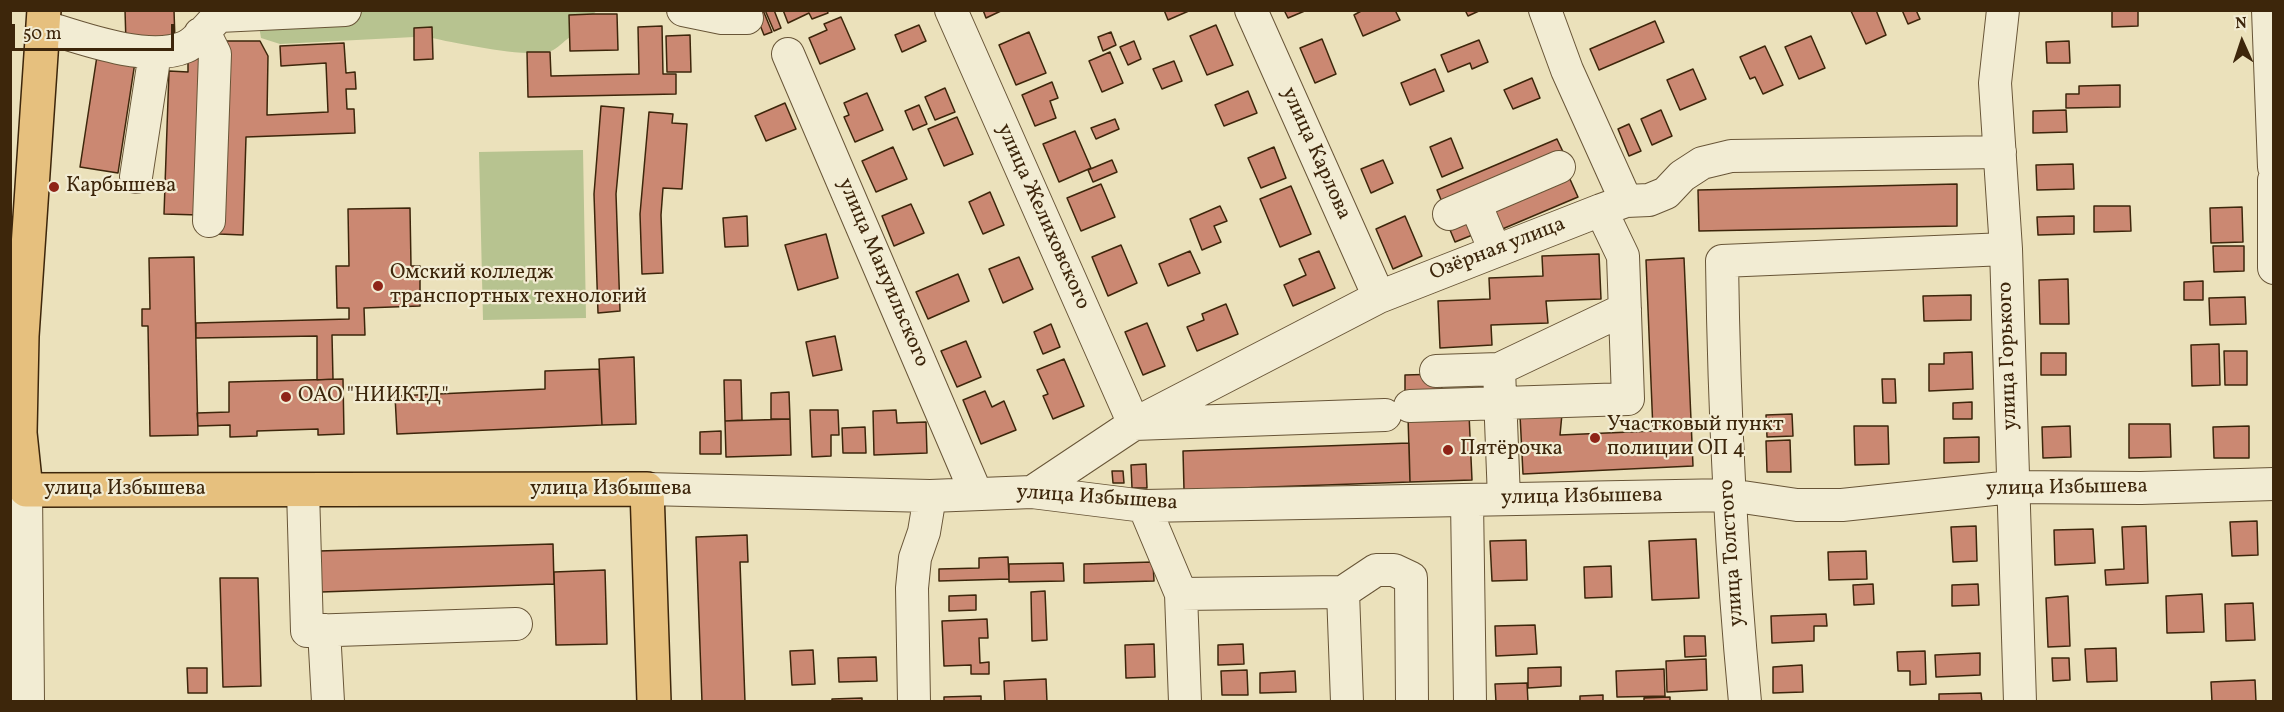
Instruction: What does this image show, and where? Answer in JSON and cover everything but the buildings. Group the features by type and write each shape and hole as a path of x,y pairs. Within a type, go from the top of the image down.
{"main road":[{"path":"26,490 15,433 21,336 19,257 44,19"},
{"path":"647,489 654,702"},
{"name":"улица Избышева","path":"26,490 647,489"}],"street":[{"path":"44,19 102,44 155,53 185,47 212,20 345,10"},
{"path":"683,10 722,18 747,18"},
{"name":"улица Желиховского","path":"951,10 1134,424"},
{"name":"улица Карлова","path":"1251,10 1379,297"},
{"path":"1134,424 1500,403 1628,399 1623,256 1613,205 1545,10"},
{"name":"улица Горького","path":"2002,10 1995,83 2006,249 2020,702"},
{"path":"2268,10 2274,168"},
{"path":"209,221 215,54 208,40 212,20"},
{"path":"136,177 155,53"},
{"name":"улица Мануильского","path":"788,54 976,493"},
{"name":"Озёрная улица","path":"1032,492 1134,424 1379,297 1613,205 1649,200 1666,193 1682,176 1702,163 1731,156 2000,152"},
{"path":"1495,251 1462,208 1559,167"},
{"path":"2274,180 2274,268"},
{"name":"улица Толстого","path":"1745,702 1728,495 1722,261 2006,249"},
{"path":"1436,371 1499,369 1625,309"},
{"path":"1499,369 1504,499"},
{"name":"улица Избышева","path":"647,489 930,496 1032,492 1144,506 1728,495 1797,505 1842,505 2012,487 2141,488 2274,484"},
{"path":"26,490 28,702"},
{"path":"303,490 307,631 516,624"},
{"path":"914,702 912,588 915,558 924,532 930,496"},
{"path":"1467,501 1470,702"},
{"path":"1144,506 1181,594 1185,702"},
{"path":"1181,594 1343,592 1376,570 1394,570 1411,578 1412,702"},
{"path":"1343,592 1347,702"},
{"path":"324,630 328,702"}],"green space":[{"path":"262,10 597,11 593,14 569,15 570,37 556,49 541,53 527,53 432,38 432,27 414,28 414,37 280,44 261,38 259,26"},
{"path":"583,150 586,318 483,320 479,152"}],"place":[{"name":"Карбышева","path":"54,187"},
{"name":"Омский колледж транспортных технологий","path":"378,286"},
{"name":"ОАО \"НИИКТД\"","path":"286,397"},
{"name":"Участковый пункт полиции ОП 4","path":"1595,438"},
{"name":"Пятёрочка","path":"1448,450"}]}
